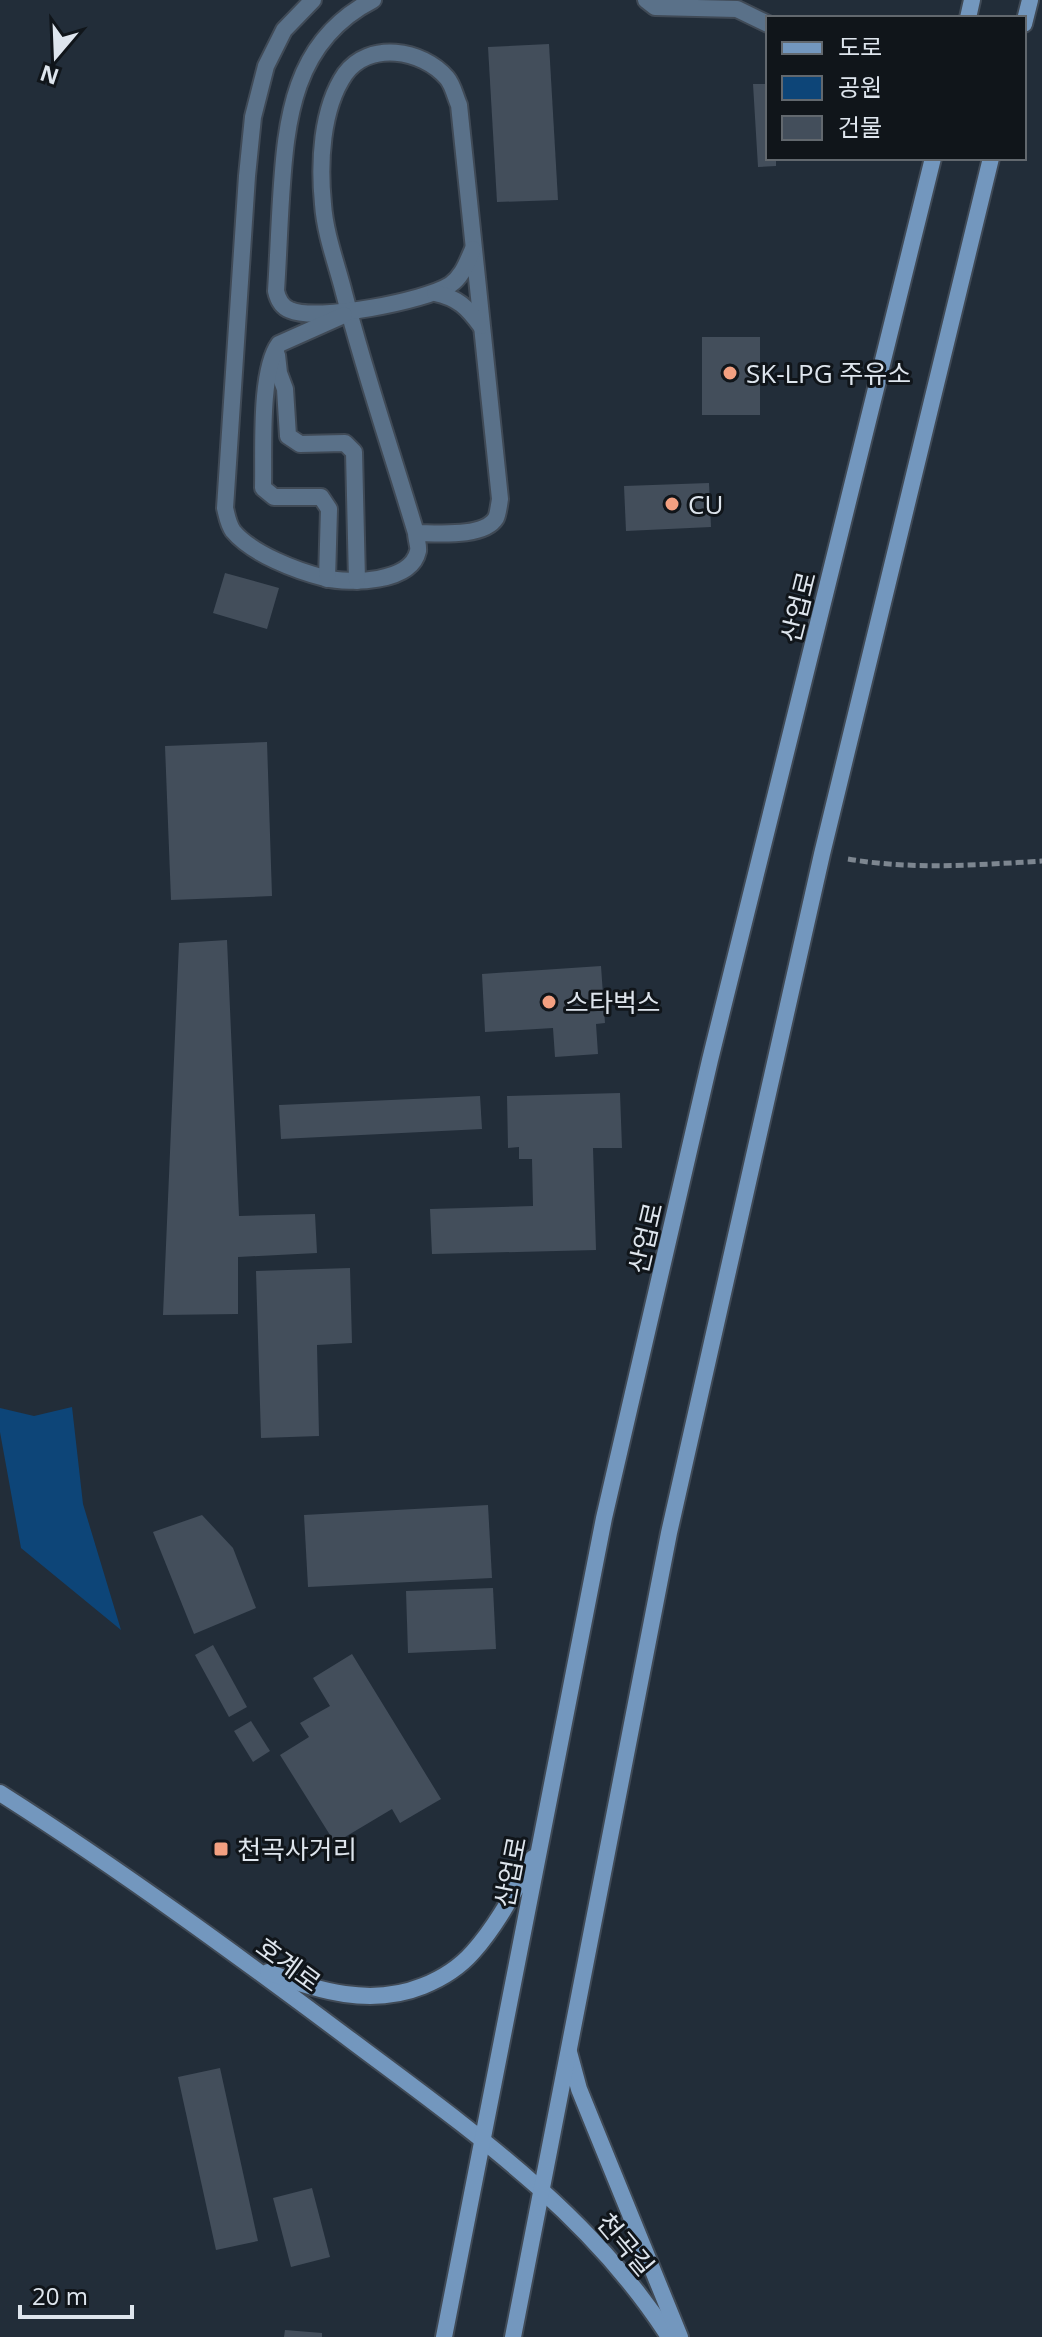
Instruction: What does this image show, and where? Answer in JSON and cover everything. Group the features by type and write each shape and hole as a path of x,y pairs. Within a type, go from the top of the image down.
{"main road":[{"name":"산업로","path":"444,2337 604,1518 710,1060 933,160"},
{"path":"513,2337 669,1533 822,854 991,160"},
{"name":"호계로","path":"0,1793 250,1965 482,2139 540,2187"},
{"path":"250,1965 301,1984 344,1995 385,1997 411,1991 446,1976 472,1954 497,1921 540,1847"},
{"path":"568,2047 584,2102 680,2337"},
{"name":"천곡길","path":"540,2187 596,2242 669,2337"}],"lane":[{"path":"313,0 284,30 266,66 253,117 225,508 230,528 243,541 279,562 327,579 357,581 395,576 409,567 418,551 416,533 349,312 323,209 321,171 324,131 345,74 361,59 380,52 408,55 436,67 449,80 459,105 500,499 496,518 486,528 462,533 416,533"},
{"path":"373,0 359,7 331,30 310,58 295,92 284,140 276,291 279,301 287,310 301,314 349,312 435,293 452,284 464,271 474,247"},
{"path":"646,0 655,7 737,9 766,23"},
{"path":"435,293 453,297 467,307 482,327"},
{"path":"327,579 329,509 321,497 274,497 263,488 266,386 273,351 279,344 349,312"},
{"path":"287,339 279,348 277,357 285,389 288,436 300,444 345,443 354,452 357,581"}],"path":[{"path":"822,854 885,864 932,867 1042,861"}],"green space":[{"path":"72,1407 83,1504 121,1630 21,1548 0,1432 0,1408 34,1416"}],"building":[{"path":"549,44 558,200 497,202 488,47"},
{"path":"753,84 766,84 766,160 776,160 776,166 758,167"},
{"path":"702,337 760,337 760,415 702,415"},
{"path":"709,483 711,527 626,531 624,486"},
{"path":"225,573 279,588 267,629 213,613"},
{"path":"267,742 272,896 171,900 165,746"},
{"path":"227,940 239,1216 315,1214 317,1253 238,1257 238,1314 163,1315 179,943"},
{"path":"601,966 605,1023 596,1024 598,1054 555,1057 553,1028 485,1032 482,974"},
{"path":"620,1093 622,1148 593,1148 596,1250 432,1254 430,1209 533,1206 532,1159 519,1159 519,1147 508,1148 507,1096"},
{"path":"480,1096 482,1129 281,1139 279,1105"},
{"path":"350,1268 352,1343 317,1345 319,1436 261,1438 256,1271"},
{"path":"488,1505 492,1578 308,1587 304,1515"},
{"path":"202,1515 233,1548 256,1608 194,1634 153,1532"},
{"path":"493,1588 496,1649 408,1653 406,1591"},
{"path":"213,1645 247,1707 229,1717 195,1655"},
{"path":"352,1654 441,1799 400,1823 392,1809 335,1843 280,1755 309,1737 300,1723 330,1706 313,1678"},
{"path":"251,1721 270,1751 253,1762 234,1731"},
{"path":"220,2068 258,2241 216,2250 178,2077"},
{"path":"312,2188 330,2257 291,2267 273,2198"},
{"path":"285,2330 322,2333 322,2337 284,2337"}],"place":[{"name":"SK-LPG 주유소","path":"730,373"},
{"name":"CU","path":"672,504"},
{"name":"스타벅스","path":"549,1002"},
{"name":"천곡사거리","path":"221,1849"}]}
